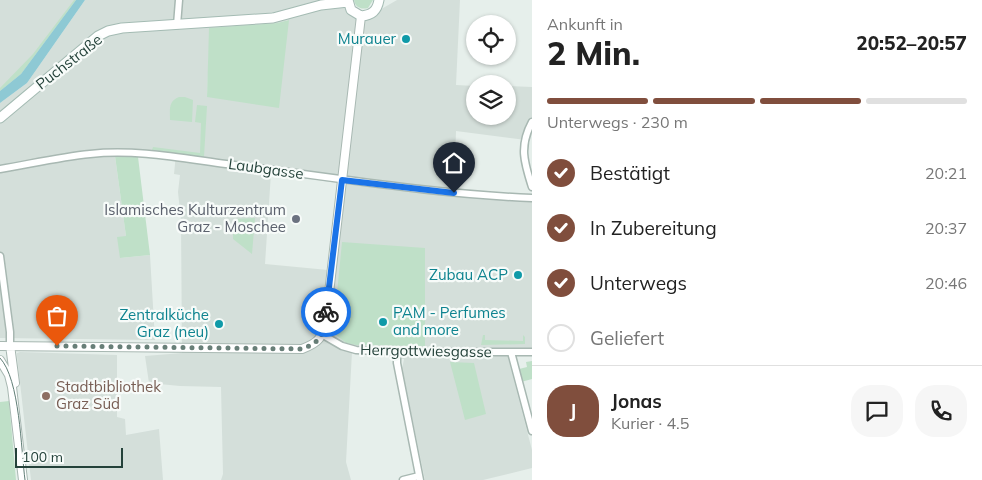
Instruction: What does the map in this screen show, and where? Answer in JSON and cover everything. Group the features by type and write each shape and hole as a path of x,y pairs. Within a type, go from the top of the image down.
{"main road":[{"path":"361,16 373,13 378,0"},
{"name":"Puchstraße","path":"0,118 98,36 108,31 122,28 273,18 321,5 348,1 351,10 361,16"}],"street":[{"path":"177,25 179,0"},
{"path":"0,346 302,349 316,344 322,335 361,16"},
{"path":"532,122 525,134 524,160 532,187"},
{"name":"Laubgasse","path":"0,169 90,154 140,154 280,170 342,180 487,196 532,198"},
{"path":"0,256 16,388 15,402"},
{"name":"Herrgottwiesgasse","path":"322,335 350,350 532,352"},
{"path":"0,350 10,346"},
{"path":"397,352 397,364 420,478 403,480"},
{"path":"511,352 532,430"},
{"path":"0,360 9,375 15,402 23,480"}],"shaded area":[{"path":"0,0 76,0 21,74 0,91"},
{"path":"85,0 348,0 351,10 371,15 397,0 460,0 456,85 466,86 466,125 516,125 516,86 532,87 532,132 526,140 456,131 454,192 532,198 532,352 512,352 508,358 532,450 532,468 483,480 425,480 402,369 404,359 352,352 346,462 351,480 221,480 223,474 221,387 149,383 145,356 182,353 181,221 178,192 180,175 174,174 176,154 114,149 126,236 120,258 150,255 155,340 0,338 0,103 27,83","holes":["289,20 207,97 210,29 277,23","271,173 337,183 328,270 265,264"]},
{"path":"17,353 117,355 117,417 125,419 126,435 159,429 163,480 31,480 17,356"}],"green space":[{"path":"74,0 76,0 21,74 0,91 0,88 33,54"},
{"path":"354,0 373,0 368,8 363,9 357,6"},
{"path":"289,20 279,108 207,97 209,28 277,23"},
{"path":"179,97 193,100 192,122 170,120 171,103"},
{"path":"197,105 207,106 204,157 152,150 153,147 200,153 201,123 195,122"},
{"path":"115,156 138,157 150,255 120,258 117,237 126,236"},
{"path":"255,218 252,254 233,239 233,219"},
{"path":"342,242 425,248 425,346 356,345 346,343 336,335 334,324"},
{"path":"483,335 485,335 485,340 523,341 523,335 525,337 525,344 481,345"},
{"path":"532,361 532,379 521,382 519,369 527,367 526,362"},
{"path":"450,362 474,363 486,414 465,420"},
{"path":"9,401 16,480 0,480 0,402"}],"water":[{"path":"76,0 85,0 27,83 0,103 0,91 21,74"}],"tram line":[{"path":"0,358 7,368 16,398 25,480"}],"way so far":[{"path":"57,346 302,349 316,344 322,335 326,312"}],"place":[{"name":"Murauer","path":"406,39"},
{"name":"Islamisches Kulturzentrum Graz - Moschee","path":"296,219"},
{"name":"Zubau ACP","path":"518,275"},
{"name":"PAM - Perfumes and more","path":"383,322"},
{"name":"Zentralküche Graz (neu)","path":"219,324"},
{"name":"Stadtbibliothek Graz Süd","path":"46,396"}],"route":[{"path":"326,312 342,180 454,193"}]}
